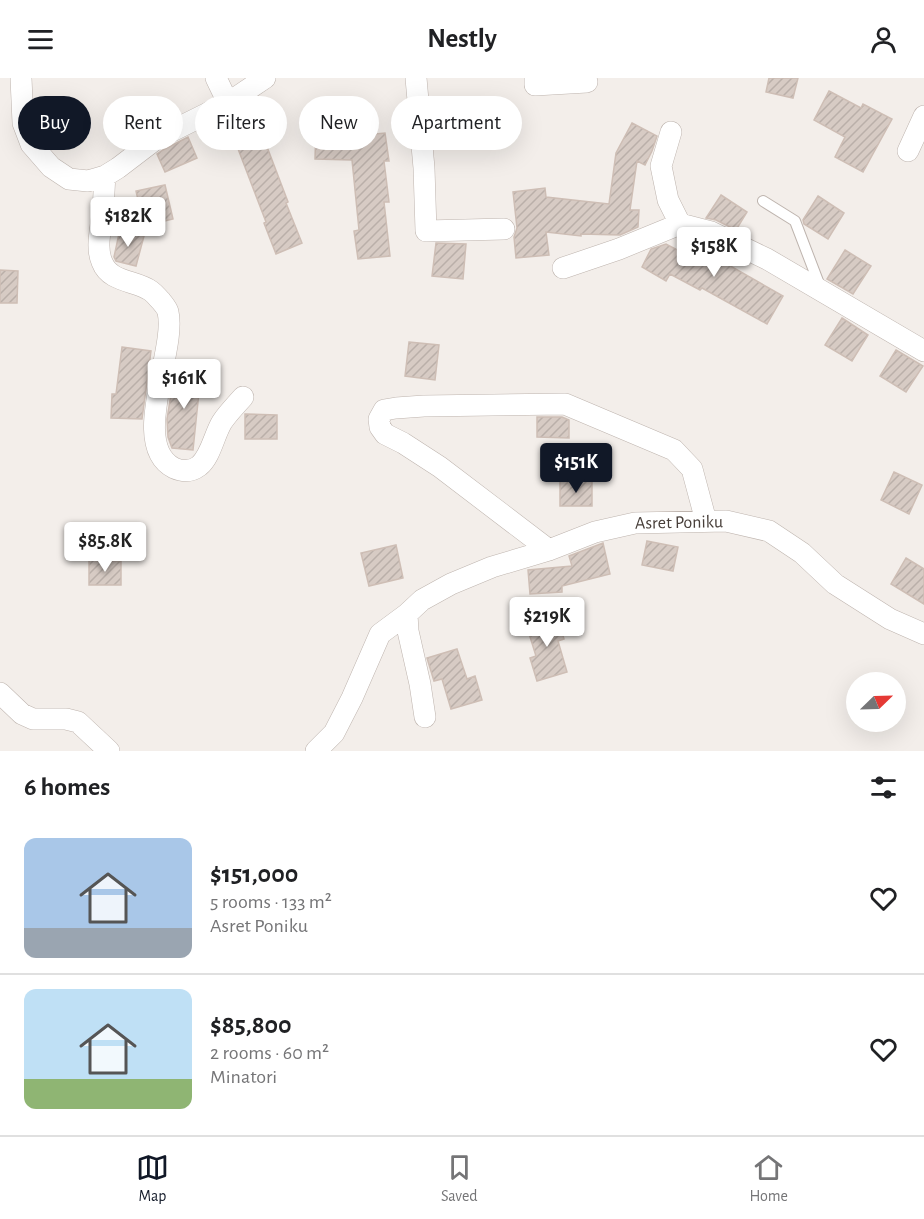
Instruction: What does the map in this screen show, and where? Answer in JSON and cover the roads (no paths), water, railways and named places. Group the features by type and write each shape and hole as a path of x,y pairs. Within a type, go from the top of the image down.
{"street":[{"path":"21,78 22,123 31,144 51,166 69,178 88,181 105,176 156,139 195,120"},
{"path":"216,78 225,96"},
{"path":"238,96 265,78"},
{"path":"416,78 424,168 426,231 504,229"},
{"path":"535,78 535,85 587,82"},
{"path":"908,151 924,116"},
{"path":"671,132 661,166 668,200 680,224"},
{"path":"105,176 99,247 101,261 106,272 151,291 168,309 170,327 154,419 154,436 163,460 181,471 190,471 197,467 209,452 223,420 243,397"},
{"path":"563,268 619,249 680,224 711,232 767,259 924,351"},
{"path":"549,550 440,467 385,434 380,427 379,419 384,410 424,406 565,404 674,450 693,469 706,521"},
{"name":"Asret Poniku","path":"316,751 332,742 380,634 407,615 422,600 451,584 492,567 549,550 595,532 635,523 726,521 769,531 802,553 835,584 890,619 924,634"},
{"path":"407,615 425,717"},
{"path":"0,693 22,714 33,719 66,719 78,722 109,751"}],"lane":[{"path":"763,201 795,221 821,289"}]}
